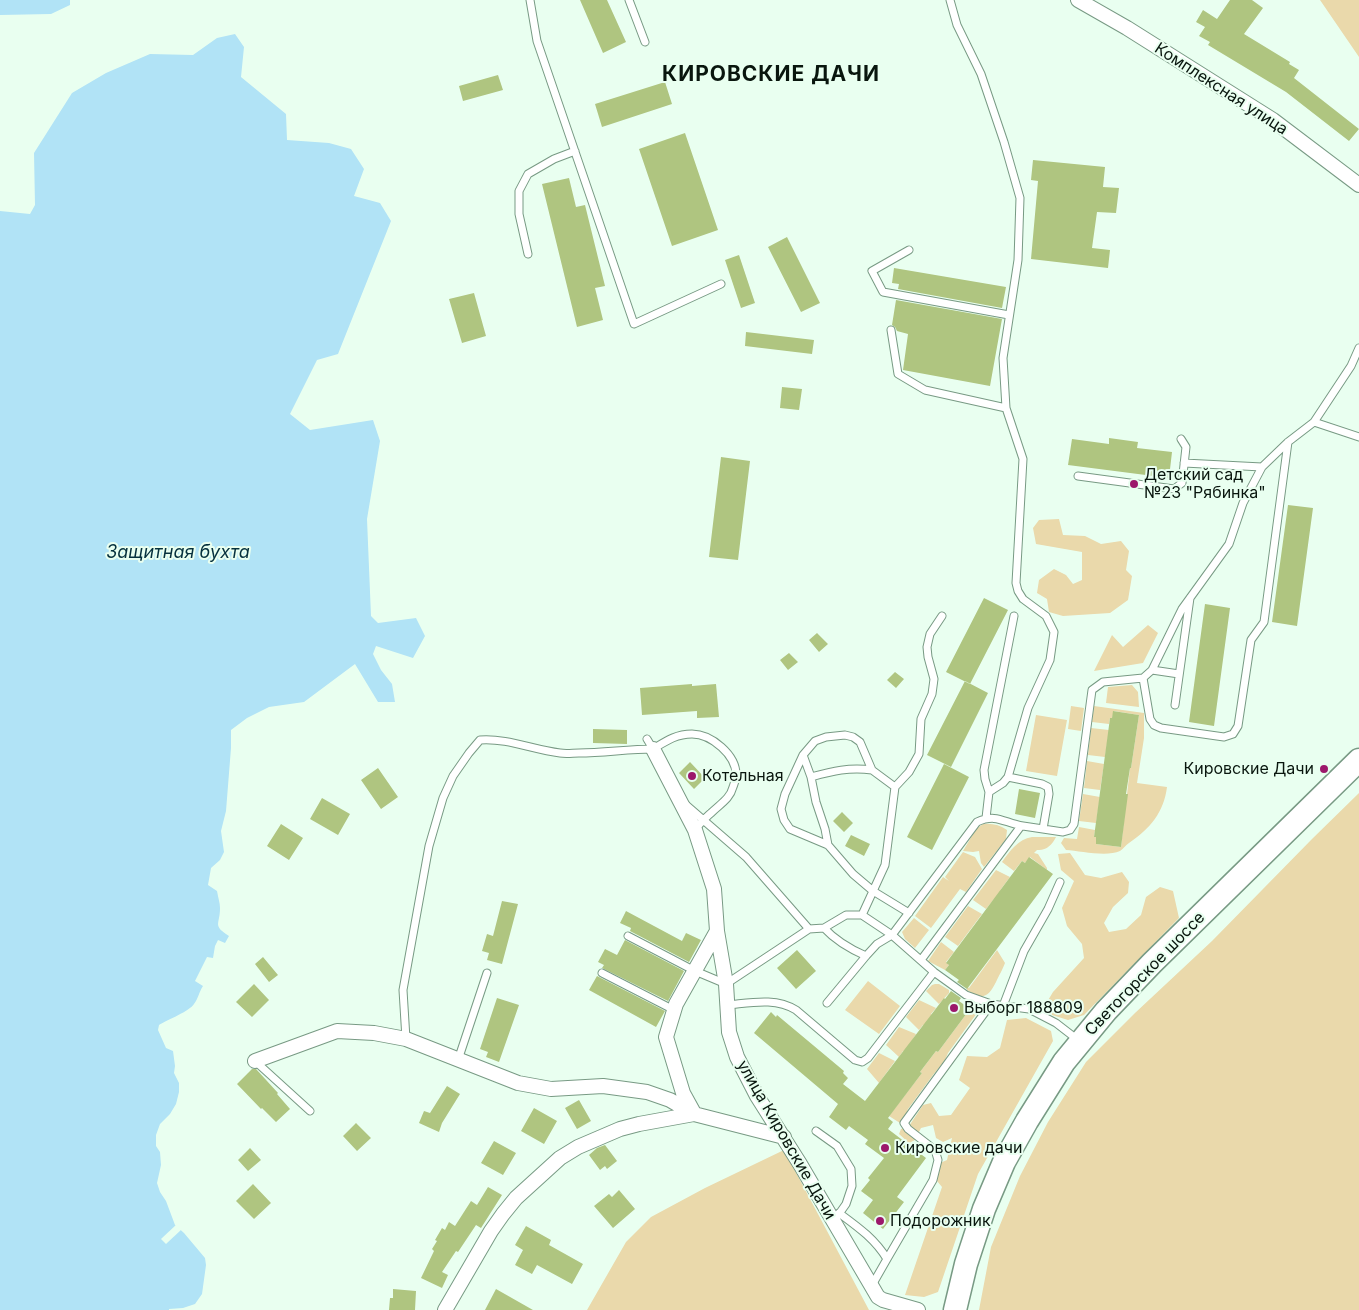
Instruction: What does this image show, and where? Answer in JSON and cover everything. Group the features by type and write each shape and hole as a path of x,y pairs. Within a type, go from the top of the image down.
{"main road":[{"name":"Светогорское шоссе","path":"955,1310 966,1264 984,1209 1004,1162 1064,1062 1106,1011 1152,963 1359,760"}],"street":[{"name":"Комплексная улица","path":"1078,0 1127,28 1273,120 1359,185"},
{"name":"улица Кировские Дачи","path":"650,744 679,799 699,825 714,889 717,930 726,984 729,1032 737,1057 757,1096 836,1218 878,1297 884,1305 918,1310"},
{"path":"694,1114 683,1093 666,1037 676,1004 717,930"},
{"path":"255,1061 337,1031 374,1033 406,1039 518,1083 551,1089 604,1086 647,1092 670,1100 694,1114 784,1137"},
{"path":"445,1310 503,1214 516,1198 560,1158 578,1147 620,1129 694,1114"}],"lane":[{"path":"530,0 537,41 634,324 721,284"},
{"path":"628,0 646,42"},
{"path":"950,0 957,25 981,74 1004,142 1020,198 1018,260 1003,358 1006,408 1023,459 1016,583 1023,599 1046,616 1054,632 1050,660 1028,708 1008,778 1004,783 988,792"},
{"path":"528,254 519,214 519,191 528,174 554,159 575,151"},
{"path":"909,250 872,270 883,292 1009,315"},
{"path":"890,330 898,374 925,390 1006,408"},
{"path":"827,1003 877,944 892,935 977,822 986,818 997,818 1021,826 1063,832 1070,830 1074,824 1092,690 1103,682 1143,678 1152,670 1173,626 1190,597 1229,544 1243,503 1262,466 1288,442 1314,422 1351,366 1359,348"},
{"path":"1314,422 1359,437"},
{"path":"1078,476 1174,489 1182,483 1186,447 1181,439"},
{"path":"1143,678 1150,719 1154,725 1160,728 1224,737 1233,734 1238,726 1251,640 1264,622 1288,442"},
{"path":"1184,464 1262,466"},
{"path":"1175,704 1190,597"},
{"path":"862,915 885,865 895,786 909,772 918,754 921,719 932,694 934,679 927,647 930,634 942,616"},
{"path":"986,818 988,792 984,770 1014,616"},
{"path":"1152,670 1179,674"},
{"path":"406,1039 403,990 428,846 443,798 453,776 480,740 492,739 561,754 650,744 692,734 704,736 715,742 733,762 736,775 728,798 699,825 746,857 809,929"},
{"path":"872,770 860,742 853,737 845,735 826,736 814,741 803,755 785,794 781,809 784,820 790,829 828,846 853,874 873,891 909,913"},
{"path":"803,755 825,829 828,846"},
{"path":"810,777 857,768 872,770 895,786"},
{"path":"1008,778 1042,784 1048,787 1049,794 1043,829"},
{"path":"920,960 1021,826"},
{"path":"1003,1006 1024,951 1048,909 1060,882"},
{"path":"628,936 695,971 726,984 809,929 824,928 846,916 862,915 892,935 934,972 966,995 991,1004 1029,1010 1056,1023 1080,1042"},
{"path":"824,928 834,939 866,956"},
{"path":"726,1005 778,1002 788,1005 855,1060 862,1062 868,1058 934,972"},
{"path":"458,1060 486,973"},
{"path":"602,973 674,1010"},
{"path":"871,1286 933,1180 938,1160 935,1150 908,1129 904,1122 991,1004"},
{"path":"255,1061 310,1111"},
{"path":"816,1131 837,1146 851,1169 852,1186 846,1204 836,1218 870,1236 880,1247 887,1259"}],"shaded area":[{"path":"1320,0 1359,0 1359,57"},
{"path":"1059,519 1063,535 1085,536 1101,544 1121,541 1129,551 1126,570 1132,576 1128,600 1110,613 1063,616 1049,612 1047,599 1037,593 1039,580 1054,569 1066,575 1073,584 1082,580 1082,552 1036,544 1033,528 1039,520"},
{"path":"1148,625 1158,633 1143,663 1094,671 1112,635 1123,647"},
{"path":"1132,685 1138,692 1139,707 1106,703 1108,687"},
{"path":"1071,706 1084,708 1081,731 1068,729"},
{"path":"1094,706 1144,713 1144,738 1137,783 1167,787 1163,804 1149,826 1120,851 1108,854 1066,850 1061,843 1064,838 1077,839 1079,827 1095,830 1096,844 1121,847 1130,768 1139,715 1114,711 1109,724 1092,722"},
{"path":"1036,715 1067,720 1057,776 1026,771"},
{"path":"1091,728 1109,730 1105,757 1088,755"},
{"path":"1087,761 1104,764 1100,790 1084,788"},
{"path":"1359,793 1359,1310 979,1310 991,1247 1020,1176 1048,1122 1086,1062 1212,941"},
{"path":"1083,794 1100,797 1096,823 1079,821"},
{"path":"983,824 996,825 1007,830 1006,839 984,867 981,863 979,851 963,851 976,829"},
{"path":"1032,837 1056,837 1048,847 1043,850 1037,850 1034,853 1038,854 1047,870 1030,857 1025,863 1022,861 1014,871 1002,862 1018,843"},
{"path":"963,852 975,857 982,869 966,892 960,889 931,928 915,916 943,877 949,881 945,877"},
{"path":"1070,853 1085,875 1101,878 1122,872 1129,882 1128,893 1113,907 1104,923 1109,932 1126,929 1141,915 1146,897 1160,887 1173,891 1179,918 1084,1015 1068,1020 1052,1015 1047,1002 1053,992 1084,958 1082,944 1067,926 1062,908 1074,881 1061,870 1058,854"},
{"path":"996,870 1010,877 1001,889 997,901 994,899 986,909 973,900"},
{"path":"968,906 982,914 958,946 945,937"},
{"path":"914,918 929,930 915,948 905,939 902,932"},
{"path":"941,942 954,952 946,962 949,965 945,970 928,961"},
{"path":"997,950 1005,963 990,991 981,996 967,990 967,987 969,988"},
{"path":"868,981 900,1006 879,1034 845,1010"},
{"path":"935,984 939,984 949,990 949,993 939,1004 926,991"},
{"path":"919,1000 936,1008 925,1025 919,1030 906,1017"},
{"path":"975,1005 977,1013 908,1109 904,1120 900,1123 889,1116 922,1073 920,1072 936,1051 938,1052 970,1009 967,1007"},
{"path":"1026,1018 1051,1031 1053,1041 978,1174 938,1292 924,1297 905,1295 942,1187 937,1181 940,1163 947,1160 952,1138 943,1142 936,1138 933,1125 921,1128 915,1140 909,1143 899,1134 901,1129 909,1126 923,1105 931,1103 939,1116 951,1115 970,1088 959,1080 967,1056 987,1057 1000,1048 1007,1020"},
{"path":"899,1027 916,1034 905,1052 903,1051 899,1057 886,1045"},
{"path":"879,1053 895,1061 879,1083 867,1069"},
{"path":"784,1150 869,1310 587,1310 626,1242 651,1217 705,1188"}],"water":[{"path":"0,0 70,0 70,5 51,14 0,15"},
{"name":"Защитная бухта","path":"235,34 244,47 241,77 286,114 287,140 329,143 351,149 364,169 354,196 380,203 391,221 338,354 317,360 290,414 310,430 373,420 380,441 367,519 371,616 378,623 416,618 425,636 413,658 376,646 373,654 381,670 392,684 395,702 378,702 355,664 304,702 269,707 247,718 231,730 226,811 221,831 224,852 220,860 211,868 208,885 217,891 220,906 218,924 220,929 229,936 225,943 218,940 213,958 207,957 195,981 203,986 192,1007 159,1025 158,1030 166,1048 173,1051 174,1073 179,1083 179,1092 176,1104 170,1114 160,1124 156,1135 156,1146 160,1152 161,1165 157,1183 175,1225 205,1258 206,1265 202,1294 195,1304 169,1310 0,1310 0,211 30,214 35,205 34,153 72,93 106,73 150,54 193,55 217,38"}],"pier":[{"path":"177,1224 182,1229 166,1244 161,1239"}],"building":[{"path":"580,0 607,0 626,42 603,53"},
{"path":"1230,0 1252,0 1263,8 1244,34 1290,62 1289,64 1299,70 1294,78 1359,129 1349,141 1286,92 1208,45 1210,42 1199,36 1205,27 1196,22 1203,10 1217,19"},
{"path":"498,75 503,90 463,101 459,86"},
{"path":"665,82 672,104 602,127 595,104"},
{"path":"685,133 718,230 672,246 639,149"},
{"path":"1033,160 1105,167 1103,187 1119,188 1116,213 1097,212 1092,248 1110,250 1108,268 1031,259 1038,181 1031,180"},
{"path":"569,178 576,207 585,205 605,286 595,288 603,320 577,327 542,184"},
{"path":"787,237 820,303 801,312 768,247"},
{"path":"739,255 755,303 741,308 725,260"},
{"path":"894,268 1006,287 1002,308 898,289 899,284 892,283"},
{"path":"474,293 486,336 462,343 449,299"},
{"path":"896,300 1002,319 990,386 903,370 908,334 897,331 892,325"},
{"path":"746,332 814,340 812,354 745,346"},
{"path":"782,387 802,389 799,410 780,408"},
{"path":"1109,438 1138,442 1137,448 1172,452 1169,478 1068,465 1072,439 1109,444"},
{"path":"721,457 750,461 738,560 709,557"},
{"path":"1288,505 1313,508 1297,626 1272,622"},
{"path":"984,598 1008,610 970,684 946,672"},
{"path":"1205,604 1230,608 1214,726 1189,722"},
{"path":"817,633 828,644 819,652 809,640"},
{"path":"789,653 798,662 788,670 780,660"},
{"path":"895,672 904,679 896,688 887,680"},
{"path":"965,681 988,693 951,767 927,755"},
{"path":"692,684 692,686 716,684 719,717 697,718 697,711 642,715 640,688"},
{"path":"1113,711 1139,715 1126,794 1128,794 1121,847 1096,844 1096,837 1094,837 1110,718 1112,718"},
{"path":"593,729 627,730 627,744 593,743"},
{"name":"Котельная","path":"690,762 705,778 694,789 679,773"},
{"path":"944,764 969,777 932,850 907,837"},
{"path":"378,768 398,797 381,809 361,780"},
{"path":"1019,789 1040,793 1035,818 1015,814"},
{"path":"322,798 350,814 338,835 310,819"},
{"path":"842,812 853,823 844,832 833,821"},
{"path":"281,824 303,838 289,860 267,846"},
{"path":"851,835 870,844 864,856 845,846"},
{"path":"1029,857 1053,874 967,989 957,982 959,980 945,970 949,965 946,963 1022,861 1025,863"},
{"path":"502,901 518,904 502,964 487,960 489,953 482,951 487,934 493,936"},
{"path":"626,911 682,941 686,933 701,940 689,962 630,931 631,928 620,923"},
{"path":"625,940 684,971 668,1001 602,968 604,965 598,962 605,949 617,955"},
{"path":"797,950 816,971 796,989 777,968"},
{"path":"263,957 278,975 269,982 255,964"},
{"path":"597,976 665,1011 656,1027 589,990"},
{"path":"254,984 269,1000 252,1017 236,1002"},
{"path":"951,991 961,998 959,1001 970,1009 938,1052 936,1051 920,1072 922,1073 888,1118 893,1122 888,1129 926,1158 897,1197 904,1202 883,1229 863,1213 873,1200 861,1191 870,1180 868,1178 884,1158 865,1144 868,1140 849,1126 846,1130 829,1117 838,1104 754,1033 771,1012 776,1017 777,1015 844,1071 843,1073 848,1078 843,1084 865,1101"},
{"path":"497,998 519,1005 499,1062 486,1057 488,1052 480,1049"},
{"path":"252,1069 256,1069 290,1109 276,1122 237,1084"},
{"path":"447,1086 460,1094 442,1123 439,1132 419,1123 424,1111 430,1113"},
{"path":"579,1100 591,1121 577,1129 565,1108"},
{"path":"534,1108 557,1121 544,1144 521,1131"},
{"path":"356,1123 371,1138 357,1151 343,1136"},
{"path":"494,1141 516,1153 503,1175 481,1163"},
{"path":"605,1145 617,1161 607,1169 605,1166 600,1170 589,1155 597,1148"},
{"path":"250,1148 261,1160 248,1171 238,1160"},
{"path":"253,1184 271,1203 254,1219 236,1201"},
{"path":"488,1187 502,1195 481,1228 476,1225 442,1272 448,1275 442,1288 421,1278 434,1251 432,1249 437,1241 435,1240 442,1228 445,1230 449,1222 455,1226 471,1201 477,1205"},
{"path":"619,1190 635,1209 613,1228 594,1206 609,1194 612,1197"},
{"path":"526,1226 551,1240 549,1245 583,1264 572,1284 537,1265 532,1274 515,1265 523,1250 515,1245"},
{"path":"393,1289 416,1291 415,1310 389,1310 390,1298 393,1298"},
{"path":"496,1289 533,1310 485,1310"}],"place":[{"name":"Детский сад №23 \"Рябинка\"","path":"1134,484"},
{"name":"Кировские Дачи","path":"1324,769"},
{"name":"Котельная","path":"692,776"},
{"name":"Выборг 188809","path":"954,1008"},
{"name":"Кировские дачи","path":"885,1148"},
{"name":"Подорожник","path":"880,1221"}],"district":[{"name":"КИРОВСКИЕ ДАЧИ","path":"771,75"}]}
